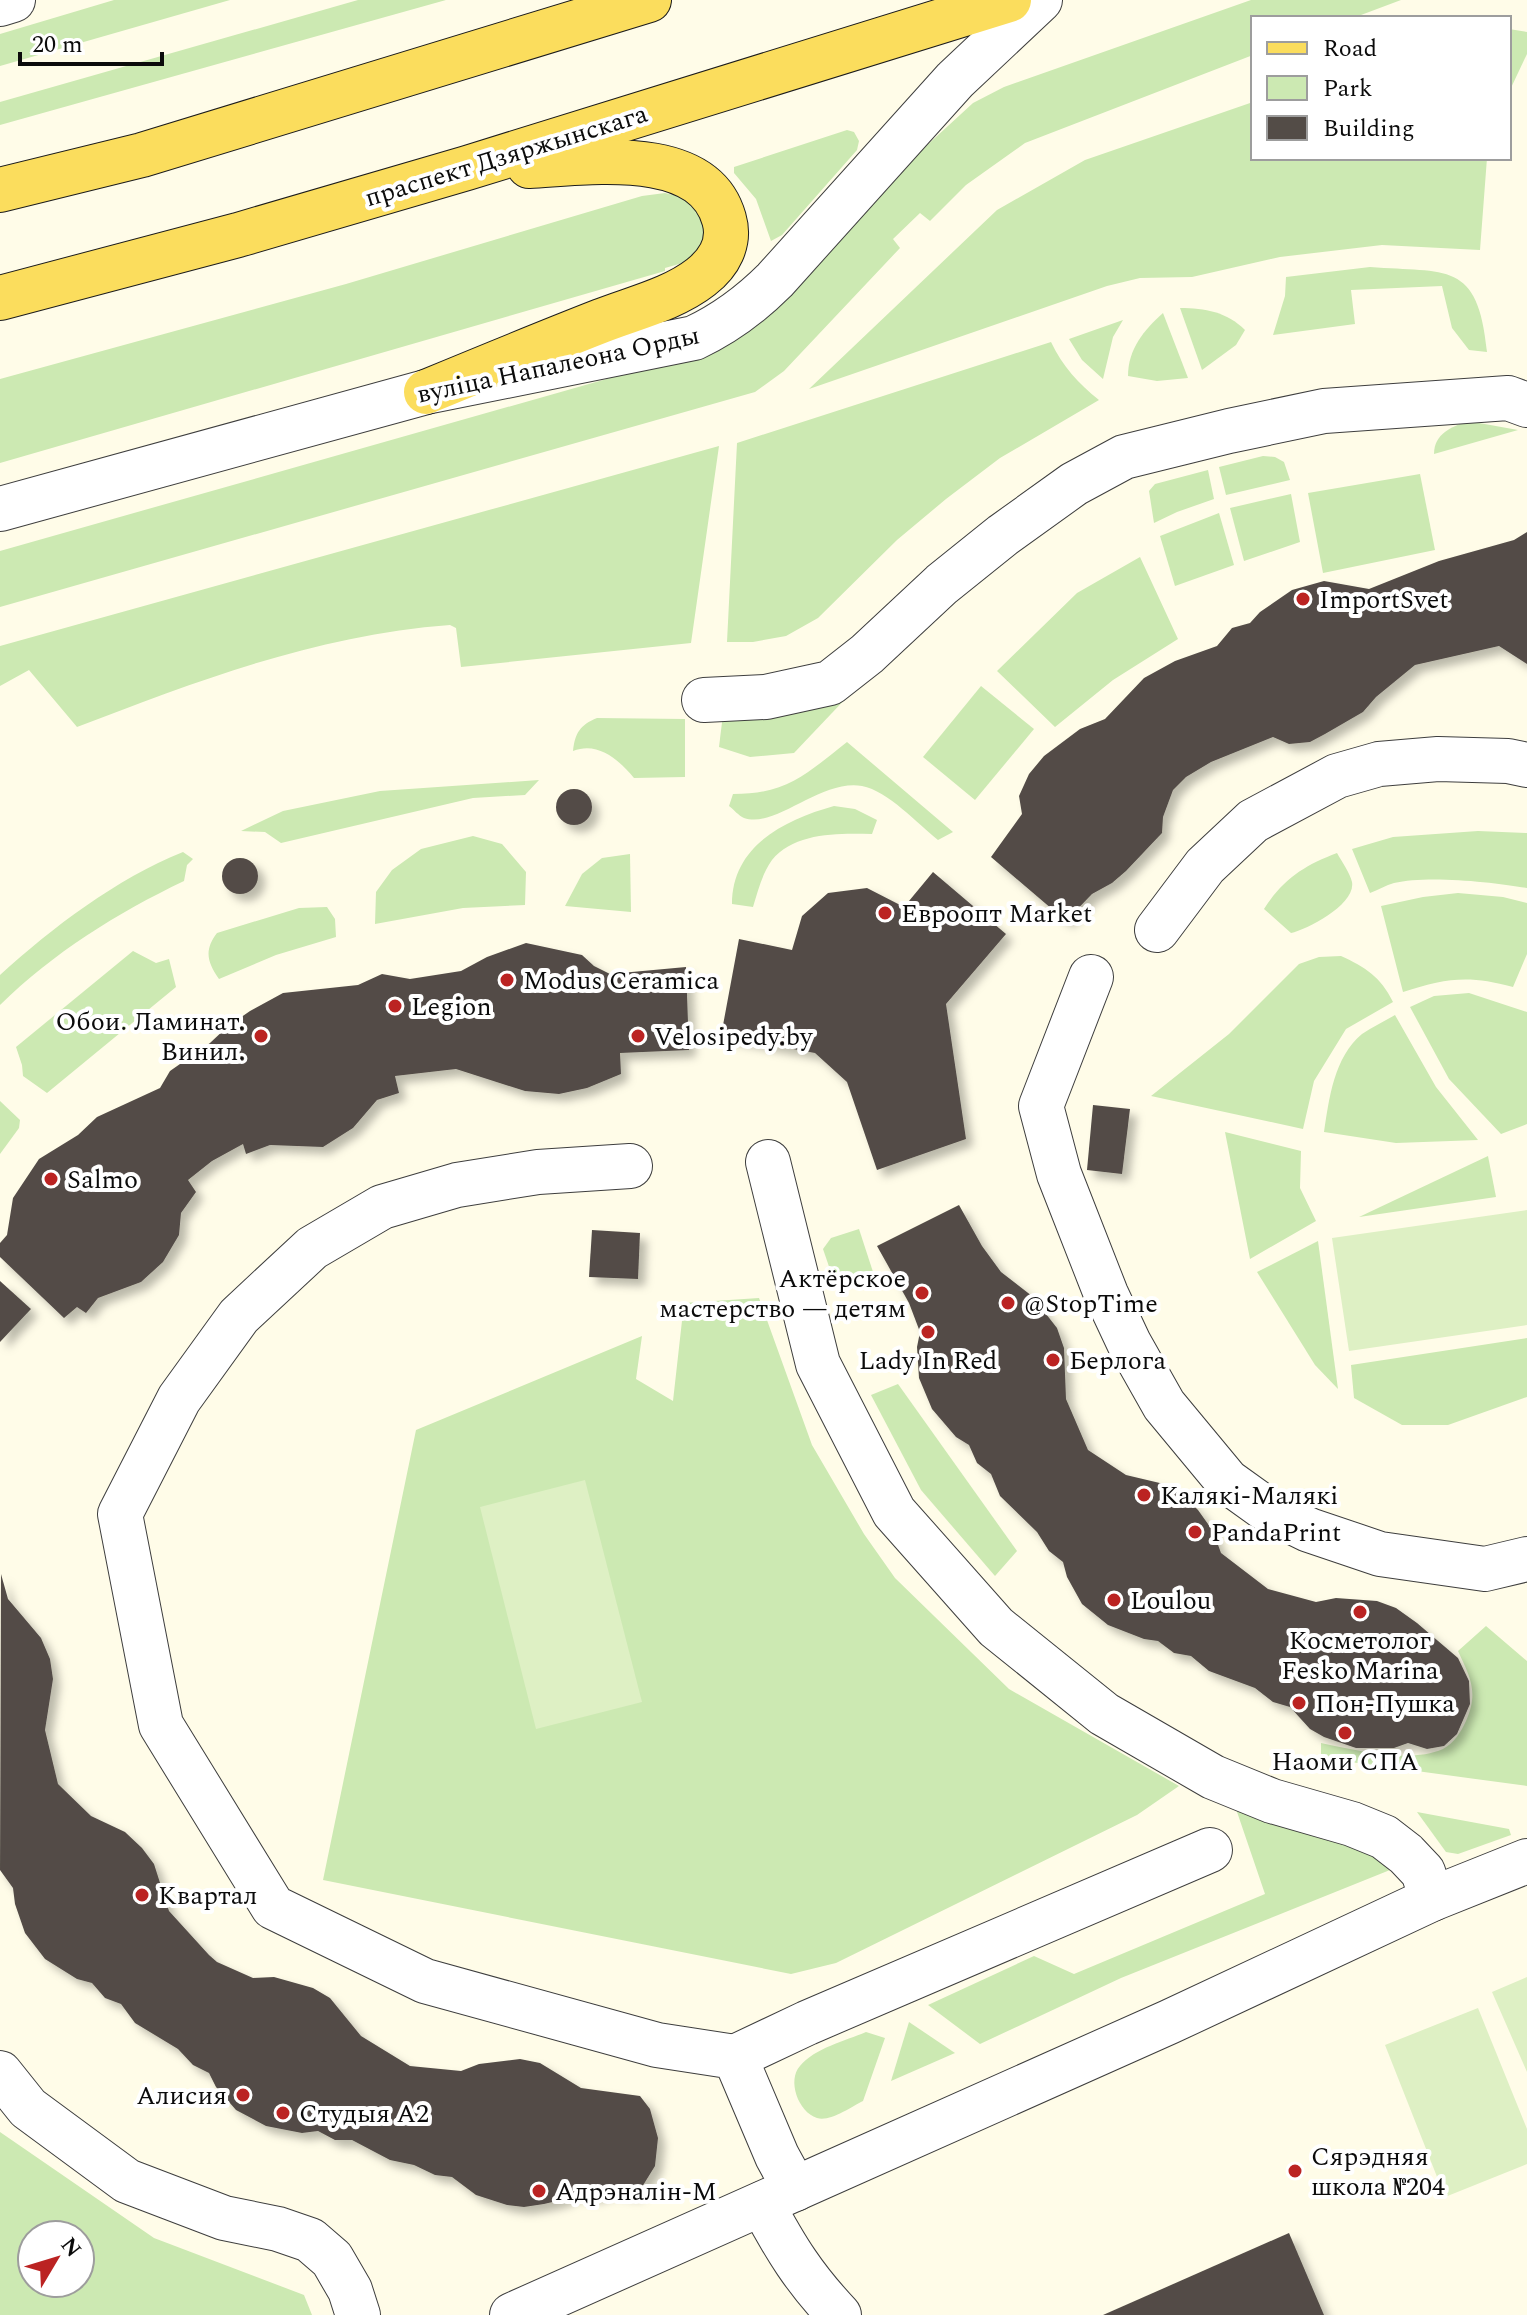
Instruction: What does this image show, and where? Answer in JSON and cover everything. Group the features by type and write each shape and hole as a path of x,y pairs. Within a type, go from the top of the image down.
{"main road":[{"path":"0,190 142,155 587,11 649,0"},
{"name":"праспект Дзяржынскага","path":"0,298 238,235 467,168 1009,0"},
{"path":"426,392 682,290 718,261 726,241 726,222 717,200 673,168 627,161 467,168"}],"street":[{"path":"0,4 13,0"},
{"name":"вуліца Напалеона Орды","path":"0,509 426,392 694,338 718,327 745,309 775,280 955,80 1040,0"},
{"path":"704,700 766,697 830,683 867,654 942,584 1003,535 1074,484 1124,457 1324,411 1508,398 1527,405"},
{"path":"1157,930 1205,866 1253,821 1337,776 1379,764 1438,759 1508,761 1527,765"},
{"path":"1091,977 1041,1106 1059,1174 1106,1294 1164,1405 1227,1481 1266,1509 1309,1530 1380,1554 1485,1569 1527,1559"},
{"path":"768,1162 818,1364 894,1512 996,1627 1104,1714 1213,1777 1272,1801 1352,1824 1384,1837 1423,1872 1432,1899"},
{"path":"630,1166 538,1172 457,1185 382,1207 312,1248 239,1316 179,1399 120,1514 161,1725 273,1907 425,1981 657,2045 735,2057 807,2023 1210,1850"},
{"path":"512,2315 1169,2022 1432,1899 1527,1861"},
{"path":"735,2057 777,2156 786,2249 809,2284 839,2315"},
{"path":"0,2073 28,2108 127,2181 224,2218 278,2229 310,2240 332,2259 350,2290 358,2315"}],"green space":[{"path":"114,0 230,0 0,66 0,34"},
{"path":"358,0 446,0 0,125 0,102"},
{"path":"1251,0 1401,0 1358,16 1251,16 1251,56 1025,143 966,185 930,221 920,213 893,239 900,248 784,371 755,392 0,607 0,551 698,353 921,146 924,148 973,103 1004,87"},
{"path":"1511,29 1527,32 1527,54 1511,88"},
{"path":"1251,103 1251,160 1487,160 1480,250 1382,245 1280,257 1192,277 1140,278 1107,286 809,389 997,210 1085,160"},
{"path":"847,130 854,132 859,141 857,150 782,235 771,241 756,199 734,173 734,167"},
{"path":"665,193 686,198 715,234 686,262 665,268 665,271 0,463 0,379 346,284 642,196"},
{"path":"1370,267 1438,272 1454,277 1466,286 1476,301 1483,322 1487,352 1469,350 1452,328 1442,286 1351,290 1355,324 1273,335 1285,296 1286,277"},
{"path":"1180,308 1215,312 1245,330 1236,345 1202,370"},
{"path":"1163,313 1188,378 1157,381 1128,376 1138,341"},
{"path":"1123,320 1113,337 1103,379 1082,360 1069,339"},
{"path":"1051,342 1072,374 1099,400 1000,458 946,499 897,540 818,618 786,636 753,642 727,642 737,443"},
{"path":"1468,421 1518,430 1434,454 1440,436"},
{"path":"719,446 691,643 461,667 456,628 450,625 401,630 306,649 260,662 77,727 29,670 0,686 0,646"},
{"path":"1263,456 1284,462 1290,480 1226,495 1219,467"},
{"path":"1208,470 1214,499 1154,523 1149,491 1155,484"},
{"path":"1420,474 1435,550 1323,573 1308,493"},
{"path":"1291,494 1300,542 1244,561 1230,508"},
{"path":"1219,513 1234,565 1175,586 1160,536"},
{"path":"1140,557 1178,639 1113,680 1055,727 997,671 1077,593"},
{"path":"981,686 1034,729 975,800 923,757"},
{"path":"850,694 794,753 750,757 719,747 723,714"},
{"path":"597,718 685,719 685,777 634,778 615,759 599,750 573,751 579,730"},
{"path":"847,742 953,832 938,840 892,801 862,786 830,790 770,817 757,819 744,818 729,806 733,794 782,786 820,764"},
{"path":"539,780 525,795 473,798 281,843 265,832 241,831 283,811 380,791"},
{"path":"834,806 855,809 877,820 872,834 818,836 792,844 772,860 753,907 732,904 734,884 741,866 764,838 797,819"},
{"path":"1478,831 1527,833 1527,888 1442,879 1394,883 1370,893 1352,849 1393,837"},
{"path":"473,836 502,844 526,872 525,905 463,908 375,924 376,892 392,870 421,849"},
{"path":"183,852 193,859 187,865 184,881 134,907 64,951 0,1005 0,975 20,957 110,890"},
{"path":"1337,853 1352,882 1347,899 1319,921 1291,933 1264,909 1279,889 1296,874"},
{"path":"630,854 631,912 565,906 582,874 602,858"},
{"path":"1458,893 1503,897 1527,903 1527,954 1513,987 1458,980 1403,992 1381,906"},
{"path":"327,907 335,919 336,937 276,955 219,979 215,973 209,951 217,933 299,908"},
{"path":"133,951 156,963 169,959 176,987 47,1093 23,1076 16,1047"},
{"path":"1341,956 1372,974 1393,1002 1346,1029 1314,1081 1303,1129 1151,1096 1229,1034 1299,964 1319,957"},
{"path":"1469,993 1527,1012 1527,1124 1501,1134 1449,1079 1410,1007 1434,996"},
{"path":"1395,1015 1436,1087 1478,1140 1396,1143 1324,1132 1334,1079 1345,1054 1362,1034"},
{"path":"0,1101 20,1120 19,1128 0,1154"},
{"path":"1225,1132 1301,1151 1300,1188 1316,1221 1250,1259"},
{"path":"1488,1156 1496,1197 1359,1217"},
{"path":"1527,1210 1527,1325 1349,1351 1332,1238"},
{"path":"859,1229 874,1275 836,1287 823,1249 831,1238"},
{"path":"1318,1241 1338,1389 1315,1365 1257,1272"},
{"path":"759,1298 812,1445 864,1534 895,1578 1009,1689 1179,1786 1137,1815 836,1963 791,1974 323,1880 416,1430 642,1336 636,1379 673,1401 684,1303"},
{"path":"1527,1338 1527,1397 1448,1425 1402,1425 1354,1398 1351,1365"},
{"path":"898,1384 1017,1551 995,1576 921,1490 871,1395"},
{"path":"585,1480 642,1702 536,1729 480,1507"},
{"path":"1486,1626 1527,1661 1527,1786 1321,1758 1321,1743 1398,1756 1429,1753 1447,1747 1462,1729 1472,1701 1469,1677 1458,1651"},
{"path":"1235,1806 1342,1831 1390,1870 1121,1978 980,2044 928,2005 1034,1956 1074,1974 1265,1894"},
{"path":"1417,1812 1509,1829 1511,1835 1458,1854 1446,1852"},
{"path":"1527,1977 1527,2072 1492,1992"},
{"path":"1478,2008 1527,2129 1527,2164 1445,2197 1385,2045"},
{"path":"909,2022 955,2053 891,2081"},
{"path":"866,2032 885,2038 863,2101 828,2118 810,2115 796,2095 794,2079 800,2066 822,2050"},
{"path":"0,2132 154,2238 304,2295 312,2315 0,2315"}],"building":[{"path":"1527,532 1527,664 1499,646 1415,665 1376,697 1363,712 1310,742 1289,744 1273,737 1211,762 1186,777 1173,790 1163,817 1162,833 1126,871 1092,894 1066,921 991,857 1022,814 1019,796 1029,774 1044,756 1080,729 1105,719 1144,678 1175,661 1217,646 1232,628 1250,623 1260,612 1292,590 1324,581 1369,589 1439,561 1514,540"},
{"path":"574,789 586,795 592,807 586,819 574,825 562,819 556,807 562,795"},
{"path":"240,858 252,864 258,876 252,888 240,894 228,888 222,876 228,864"},
{"path":"933,872 1006,934 946,1004 966,1139 877,1170 847,1082 815,1053 721,1036 739,939 792,950 802,916 828,893 867,888 904,907"},
{"path":"526,943 582,955 610,974 686,967 689,1050 620,1053 621,1074 587,1088 559,1094 525,1091 456,1069 395,1076 399,1093 377,1100 353,1128 323,1147 270,1145 246,1154 243,1144 212,1161 188,1180 196,1192 181,1213 179,1235 163,1262 141,1282 98,1298 86,1313 77,1307 64,1318 0,1257 0,1243 7,1235 13,1198 39,1159 78,1135 97,1117 160,1088 170,1071 250,1011 283,993 358,985 382,974 410,979 461,971 487,957"},
{"path":"1093,1105 1130,1109 1122,1174 1087,1170"},
{"path":"959,1205 1001,1272 1032,1296 1057,1328 1064,1348 1066,1399 1088,1450 1126,1475 1164,1484 1184,1496 1213,1531 1221,1553 1268,1589 1316,1602 1336,1598 1377,1601 1396,1608 1458,1658 1469,1681 1470,1704 1457,1734 1444,1746 1427,1749 1408,1743 1394,1748 1356,1748 1324,1737 1310,1729 1290,1707 1273,1702 1255,1688 1209,1671 1191,1656 1174,1653 1158,1641 1108,1625 1082,1604 1067,1577 1063,1562 1049,1551 1037,1532 1000,1496 991,1474 977,1463 969,1445 956,1437 932,1409 919,1378 917,1347 920,1332 909,1303 877,1246"},
{"path":"592,1230 640,1233 638,1279 589,1277"},
{"path":"0,1281 31,1309 0,1342"},
{"path":"1,1574 8,1599 41,1638 50,1659 53,1679 45,1730 58,1784 91,1816 125,1832 142,1848 154,1864 169,1911 209,1955 217,1962 253,1978 274,1977 313,1988 330,1998 361,2036 410,2066 461,2071 479,2064 520,2059 540,2063 581,2088 640,2096 650,2109 658,2138 655,2166 642,2187 633,2194 610,2190 593,2196 574,2193 544,2204 524,2207 507,2205 476,2195 452,2177 435,2175 414,2165 390,2160 352,2140 335,2140 318,2131 302,2133 266,2126 236,2110 216,2087 209,2073 193,2065 178,2049 135,2023 121,2004 105,1998 92,1983 77,1979 45,1959 25,1933 13,1888 0,1870"},
{"path":"1289,2233 1324,2315 1103,2315"}],"place":[{"name":"ImportSvet","path":"1303,599"},
{"name":"Евроопт Market","path":"885,913"},
{"name":"Modus Ceramica","path":"507,980"},
{"name":"Legion","path":"395,1006"},
{"name":"Обои. Ламинат. Винил.","path":"261,1036"},
{"name":"Velosipedy.by","path":"638,1036"},
{"name":"Salmo","path":"51,1179"},
{"name":"Актёрское мастерство — детям","path":"922,1293"},
{"name":"@StopTime","path":"1008,1303"},
{"name":"Lady In Red","path":"928,1332"},
{"name":"Берлога","path":"1053,1360"},
{"name":"Калякі-Малякі","path":"1144,1495"},
{"name":"PandaPrint","path":"1195,1532"},
{"name":"Loulou","path":"1114,1600"},
{"name":"Косметолог Fesko Marina","path":"1360,1612"},
{"name":"Пон-Пушка","path":"1299,1703"},
{"name":"Наоми СПА","path":"1345,1733"},
{"name":"Квартал","path":"142,1895"},
{"name":"Алисия","path":"243,2095"},
{"name":"Студыя А2","path":"283,2113"},
{"name":"Сярэдняя школа №204","path":"1295,2171"},
{"name":"Адрэналін-М","path":"539,2191"}]}
